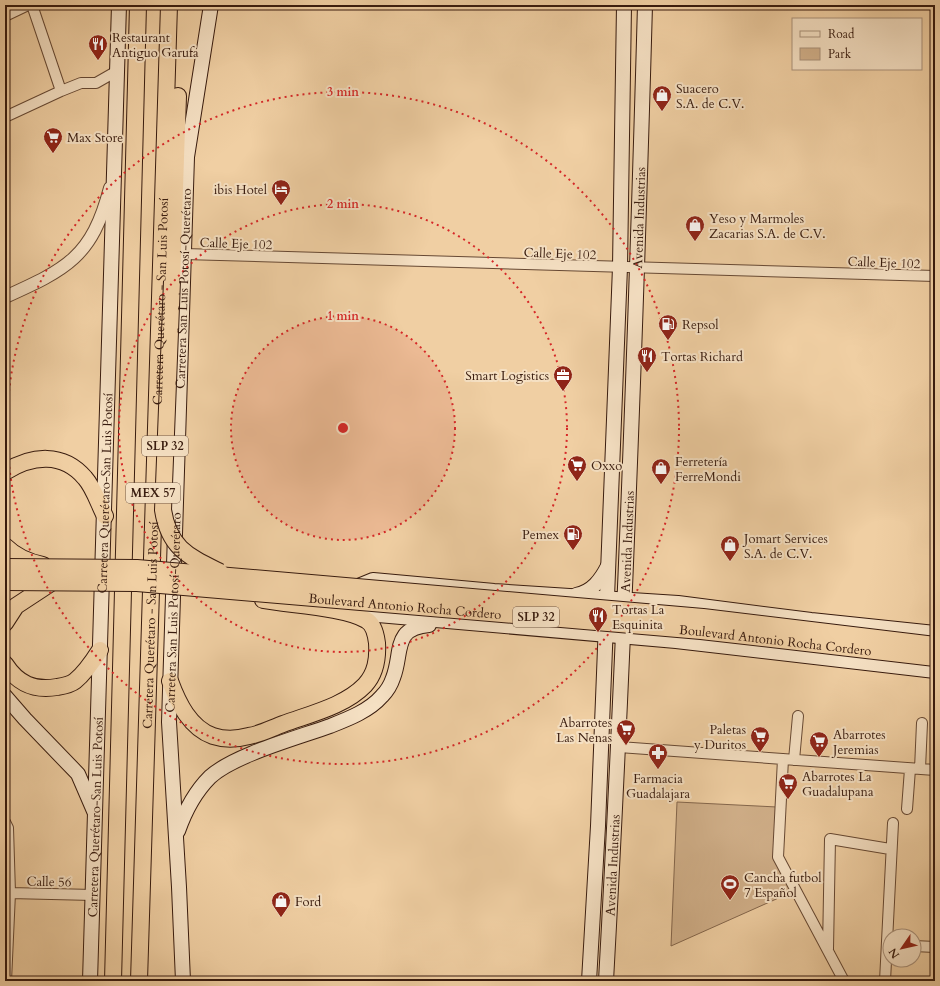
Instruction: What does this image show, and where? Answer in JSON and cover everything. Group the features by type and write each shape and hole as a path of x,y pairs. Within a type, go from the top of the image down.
{"highway":[{"name":"Carretera Querétaro - San Luis Potosí","path":"113,981 138,5"},
{"name":"Carretera Querétaro - San Luis Potosí","path":"139,981 169,5"},
{"path":"168,31 187,157"},
{"name":"SLP 32","path":"178,96 163,510 165,524 174,542 180,549 197,560 231,577"},
{"path":"5,472 31,459 51,458 69,465 85,478 105,516"},
{"path":"5,546 12,554 52,575 16,606 5,622"},
{"name":"SLP 32","path":"5,567 52,575"},
{"name":"SLP 32","path":"5,582 52,575 137,575"},
{"name":"Boulevard Antonio Rocha Cordero","path":"137,575 231,577 703,617 935,645"},
{"name":"Boulevard Antonio Rocha Cordero","path":"137,575 249,593 701,631 935,658"},
{"path":"170,681 179,703 194,724 213,736 230,739 250,736 327,707 352,696 365,685 375,670 378,653 376,632 368,620 353,613 263,601 249,593"},
{"path":"5,664 15,678 29,687 44,689 74,682 85,672 100,650"}],"main road":[{"name":"Carretera Querétaro-San Luis Potosí","path":"90,981 119,5"},
{"name":"Carretera San Luis Potosí-Querétaro","path":"183,981 169,722 170,681 187,157 211,5"},
{"name":"Avenida Industrias","path":"590,975 605,669 620,267 624,5"},
{"name":"Avenida Industrias","path":"607,976 625,599 645,5"},
{"path":"570,596 581,594 594,586 605,573 609,558"},
{"path":"5,559 52,575"},
{"path":"626,570 630,586 635,592 651,601"},
{"name":"Boulevard Antonio Rocha Cordero","path":"356,588 373,580 678,603 811,620 935,633"},
{"path":"569,633 583,625 587,614 583,603 570,596"},
{"path":"676,641 661,636 655,628 654,623 657,613 661,609 678,603"},
{"name":"Boulevard Antonio Rocha Cordero","path":"353,613 622,638 676,641 935,671"},
{"path":"176,837 187,807 210,777 242,758 350,718 367,708 382,696 394,678 398,653 405,634 416,626 451,623"},
{"path":"569,633 590,639 596,644 602,652 605,669"},
{"path":"622,662 633,649 649,639"},
{"path":"5,696 24,719 78,774 95,816"},
{"path":"590,975 607,976"}],"street":[{"path":"5,16 28,5"},
{"path":"32,5 61,91"},
{"path":"5,117 61,91 82,83 96,83 118,71"},
{"path":"5,297 35,284 69,263 88,244 99,225 114,174"},
{"name":"Calle Eje 102","path":"184,254 935,276"},
{"path":"794,760 798,716"},
{"path":"907,809 922,723"},
{"path":"619,747 935,770"},
{"path":"783,759 778,857 844,981"},
{"path":"5,822 8,828 6,981"},
{"path":"888,928 892,823"},
{"path":"828,951 830,839 890,849"},
{"name":"Calle 56","path":"8,894 93,895"},
{"path":"922,946 935,947"},
{"path":"885,981 886,968"}],"green space":[{"path":"677,802 777,807 774,859 792,892 671,946"}],"place":[{"name":"Restaurant Antiguo Garufa","path":"98,61"},
{"name":"Suacero S.A. de C.V.","path":"662,112"},
{"name":"Max Store","path":"53,154"},
{"name":"ibis Hotel","path":"281,206"},
{"name":"Yeso y Marmoles Zacarias S.A. de C.V.","path":"695,242"},
{"name":"Repsol","path":"668,341"},
{"name":"Tortas Richard","path":"647,373"},
{"name":"Smart Logistics","path":"563,392"},
{"name":"Oxxo","path":"577,482"},
{"name":"Ferretería FerreMondi","path":"661,485"},
{"name":"Pemex","path":"573,551"},
{"name":"Jomart Services S.A. de C.V.","path":"730,562"},
{"name":"Tortas La Esquinita","path":"598,633"},
{"name":"Abarrotes Las Nenas","path":"626,746"},
{"name":"Paletas y Duritos","path":"760,753"},
{"name":"Abarrotes Jeremias","path":"819,758"},
{"name":"Farmacia Guadalajara","path":"658,770"},
{"name":"Abarrotes La Guadalupana","path":"788,800"},
{"name":"Cancha futbol 7 Español","path":"730,901"},
{"name":"Ford","path":"281,918"}]}
